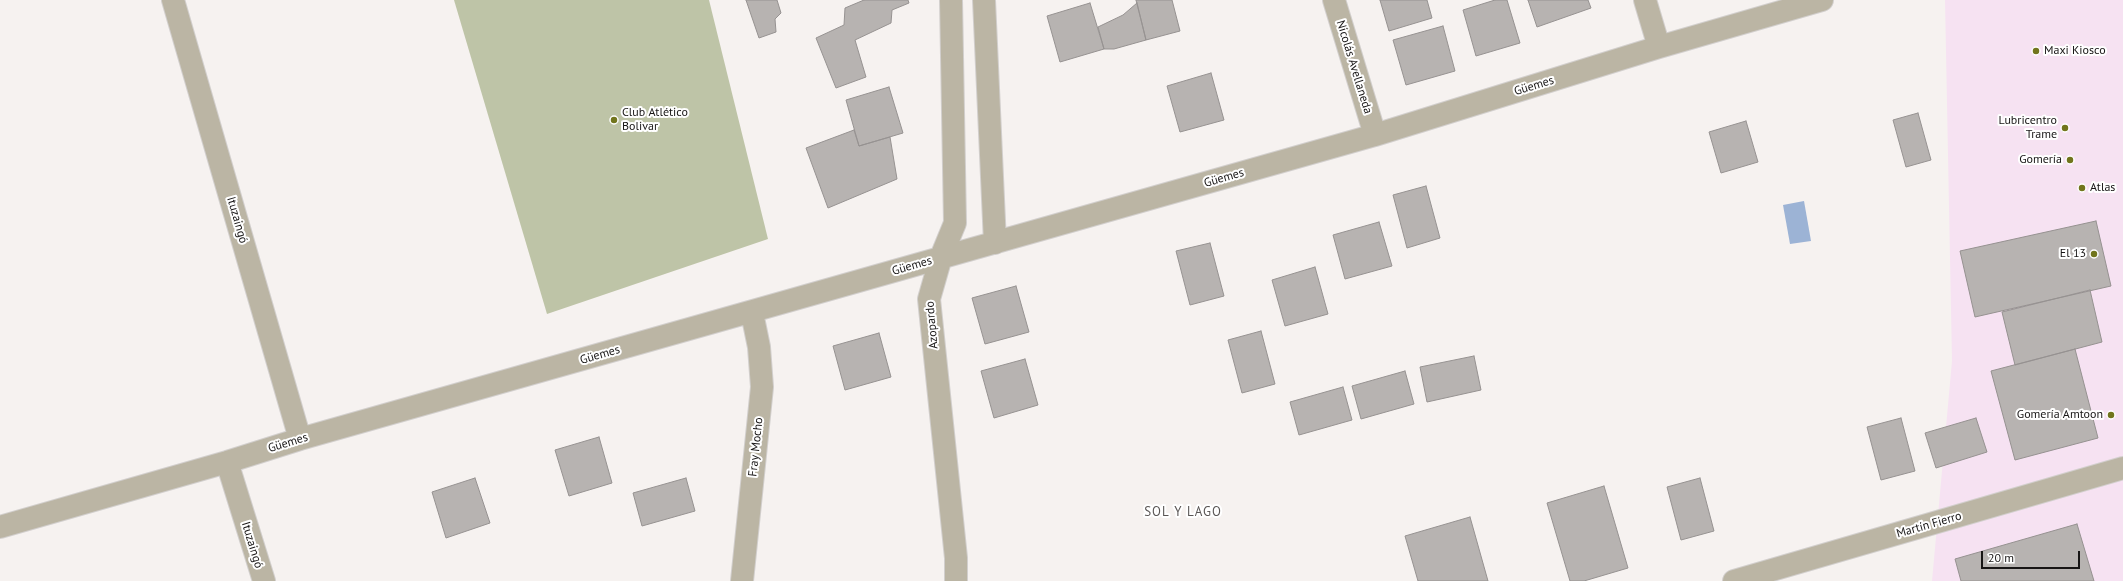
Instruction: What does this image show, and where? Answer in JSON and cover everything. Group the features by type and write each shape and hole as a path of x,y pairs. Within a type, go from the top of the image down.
{"street":[{"name":"Ituzaingó","path":"173,0 300,439"},
{"name":"Azopardo","path":"951,0 955,223 941,257 929,299 956,558 956,581"},
{"path":"984,0 995,243"},
{"name":"Nicolás Avellaneda","path":"1334,0 1375,135"},
{"path":"1645,0 1658,47"},
{"name":"Güemes","path":"0,527 227,462 300,439 752,313 941,257 1375,135 1658,47 1822,0"},
{"name":"Fray Mocho","path":"742,581 762,387 759,347 752,313"},
{"name":"Ituzaingó","path":"227,462 264,581"},
{"name":"Martín Fierro","path":"1734,581 2123,468"}],"shaded area":[{"path":"1945,0 2123,0 2123,581 1932,581 1952,361"}],"green space":[{"name":"Club Atlético Bolivar","path":"454,0 709,0 768,239 547,314"}],"water":[{"path":"1804,201 1811,241 1790,244 1783,205"}],"building":[{"path":"746,0 777,0 781,13 775,19 776,32 759,38"},
{"path":"864,0 908,0 909,3 892,10 891,23 855,40 866,77 836,88 816,38 844,25 845,8"},
{"path":"1136,0 1172,0 1180,31 1146,40"},
{"path":"1380,0 1427,0 1432,18 1389,31"},
{"path":"1495,0 1507,0 1520,43 1476,56 1463,10"},
{"path":"1528,0 1588,0 1591,8 1537,27"},
{"path":"1090,3 1104,49 1060,62 1047,16"},
{"path":"1137,3 1146,40 1114,49 1104,49 1098,27 1123,15"},
{"path":"1443,26 1455,71 1406,85 1393,40"},
{"path":"1211,73 1224,120 1180,132 1167,86"},
{"path":"889,87 903,133 859,146 846,100"},
{"path":"1918,113 1931,160 1906,167 1893,120"},
{"path":"1746,121 1758,162 1721,173 1709,132"},
{"path":"854,130 859,146 890,137 897,179 828,208 806,148"},
{"path":"1426,186 1440,238 1407,248 1393,195"},
{"path":"2096,221 2111,286 1975,317 1960,251"},
{"path":"1379,222 1392,266 1345,279 1333,235"},
{"path":"1210,243 1224,296 1190,305 1176,251"},
{"path":"1315,267 1328,314 1285,326 1272,280"},
{"path":"1016,286 1029,332 985,344 972,298"},
{"path":"2090,290 2102,342 2015,365 2002,312"},
{"path":"1261,331 1275,384 1242,393 1228,340"},
{"path":"879,333 891,377 845,390 833,346"},
{"path":"2075,349 2098,438 2015,460 1991,371"},
{"path":"1474,356 1481,390 1427,402 1420,367"},
{"path":"1025,359 1038,405 994,418 981,371"},
{"path":"1405,371 1414,404 1361,419 1352,386"},
{"path":"1343,387 1352,420 1299,435 1290,402"},
{"path":"1901,418 1915,471 1881,480 1867,427"},
{"path":"1976,418 1987,452 1936,468 1925,433"},
{"path":"599,437 612,483 569,496 555,450"},
{"path":"475,478 490,523 446,538 432,492"},
{"path":"686,478 695,511 642,526 633,493"},
{"path":"1700,478 1714,531 1681,540 1667,487"},
{"path":"1604,486 1628,568 1584,581 1570,581 1547,503"},
{"path":"1470,517 1488,581 1418,581 1405,536"},
{"path":"2077,524 2094,581 1961,581 1955,559"}],"place":[{"name":"Maxi Kiosco","path":"2036,51"},
{"name":"Club Atlético Bolivar","path":"614,120"},
{"name":"Lubricentro Trame","path":"2065,128"},
{"name":"Gomería","path":"2070,160"},
{"name":"Atlas","path":"2082,188"},
{"name":"El 13","path":"2094,254"},
{"name":"Gomería Amtoon","path":"2111,415"}],"district":[{"name":"SOL Y LAGO","path":"1183,512"}]}
